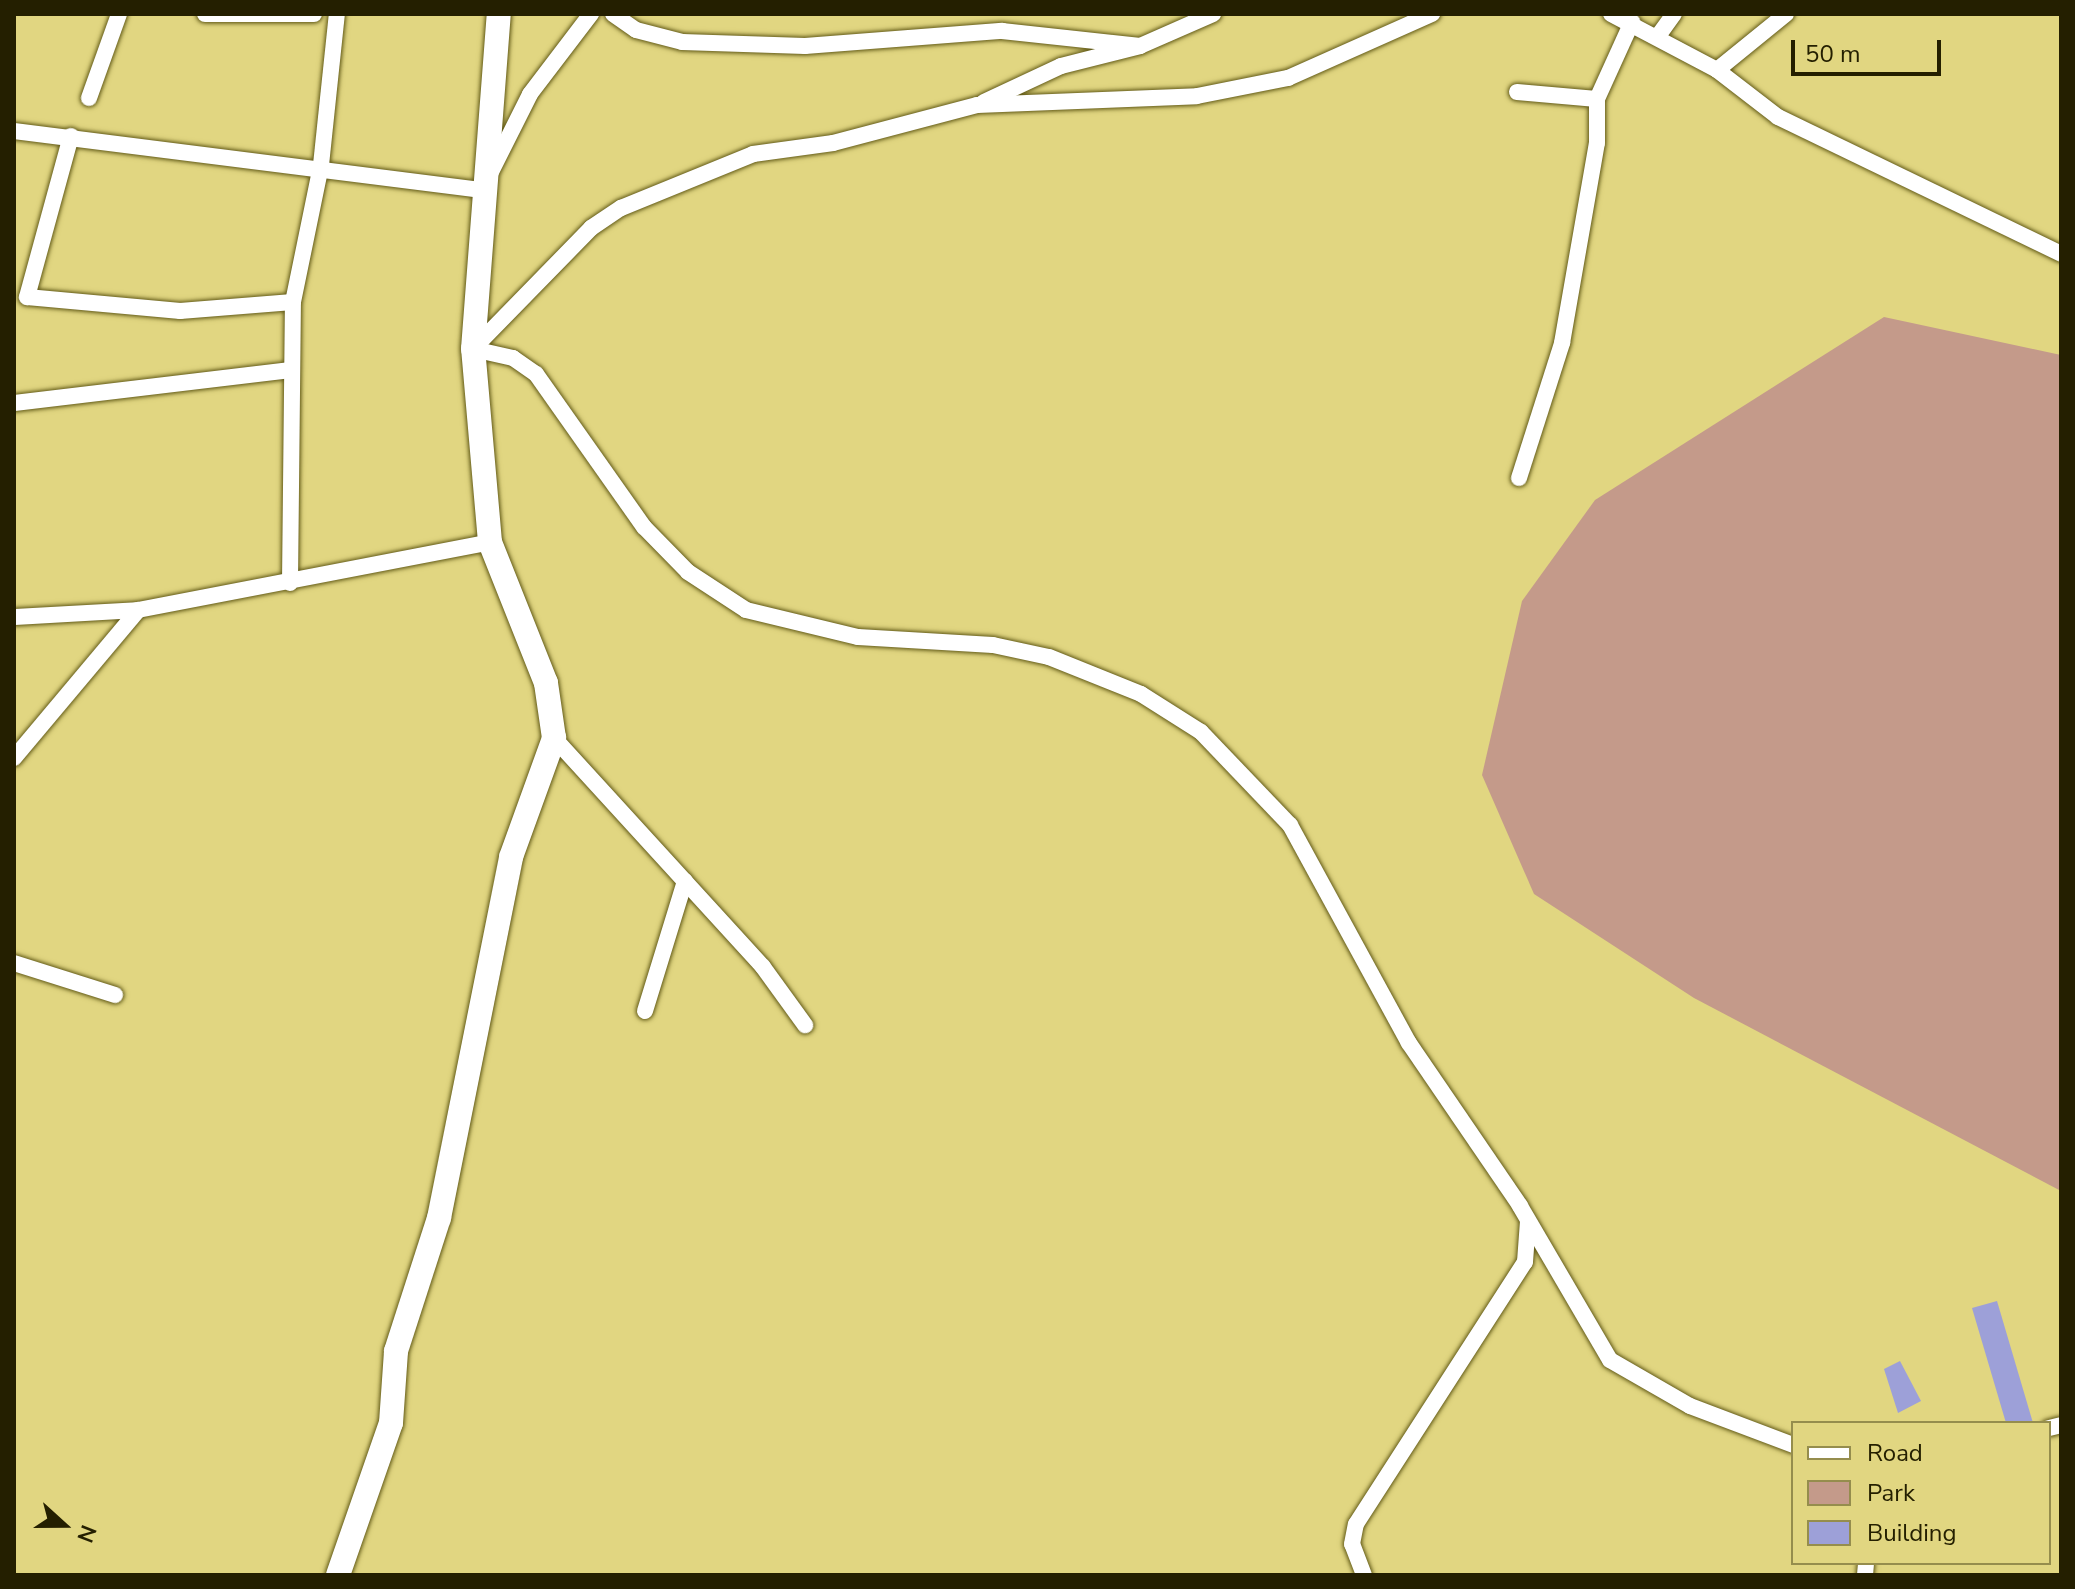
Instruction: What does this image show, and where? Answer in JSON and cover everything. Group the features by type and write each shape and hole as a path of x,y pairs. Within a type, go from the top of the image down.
{"street":[{"path":"89,98 119,14"},
{"path":"205,14 314,14"},
{"path":"290,583 289,370 293,302 321,165 337,14"},
{"path":"338,1575 391,1423 396,1351 439,1218 511,857 554,738 546,683 490,542 473,349 482,190 499,14"},
{"path":"482,190 530,94 591,14"},
{"path":"613,14 636,30 682,42 805,46 1002,31 1140,46"},
{"path":"473,349 591,228 621,208 753,154 833,143 977,105 1061,66 1140,46 1213,14"},
{"path":"977,105 1197,96 1288,78 1432,14"},
{"path":"1611,14 1632,22 1717,70 1778,117 2061,254"},
{"path":"1658,36 1674,14"},
{"path":"1717,70 1786,14"},
{"path":"1519,478 1562,343 1597,143 1597,99 1632,22"},
{"path":"1517,92 1597,99"},
{"path":"14,131 71,136 143,151 321,165 482,190"},
{"path":"71,136 27,297 180,311 293,302"},
{"path":"473,349 513,358 536,374 644,527 688,572 746,610 858,637 979,644 1049,657 1141,694 1201,732 1290,825 1409,1043 1528,1220 1610,1360 1690,1406 1791,1444"},
{"path":"14,403 289,370"},
{"path":"14,617 138,610 490,542"},
{"path":"14,758 138,610"},
{"path":"554,738 685,881 805,1025"},
{"path":"645,1011 685,881"},
{"path":"14,963 115,995"},
{"path":"1364,1575 1352,1544 1356,1524 1525,1262 1528,1220"}],"green space":[{"path":"1884,317 2061,355 2061,1191 1694,998 1534,894 1482,775 1522,601 1595,500"}],"building":[{"path":"1997,1301 2032,1421 2005,1421 1972,1308"},
{"path":"1900,1361 1921,1401 1898,1413 1884,1369"}]}
